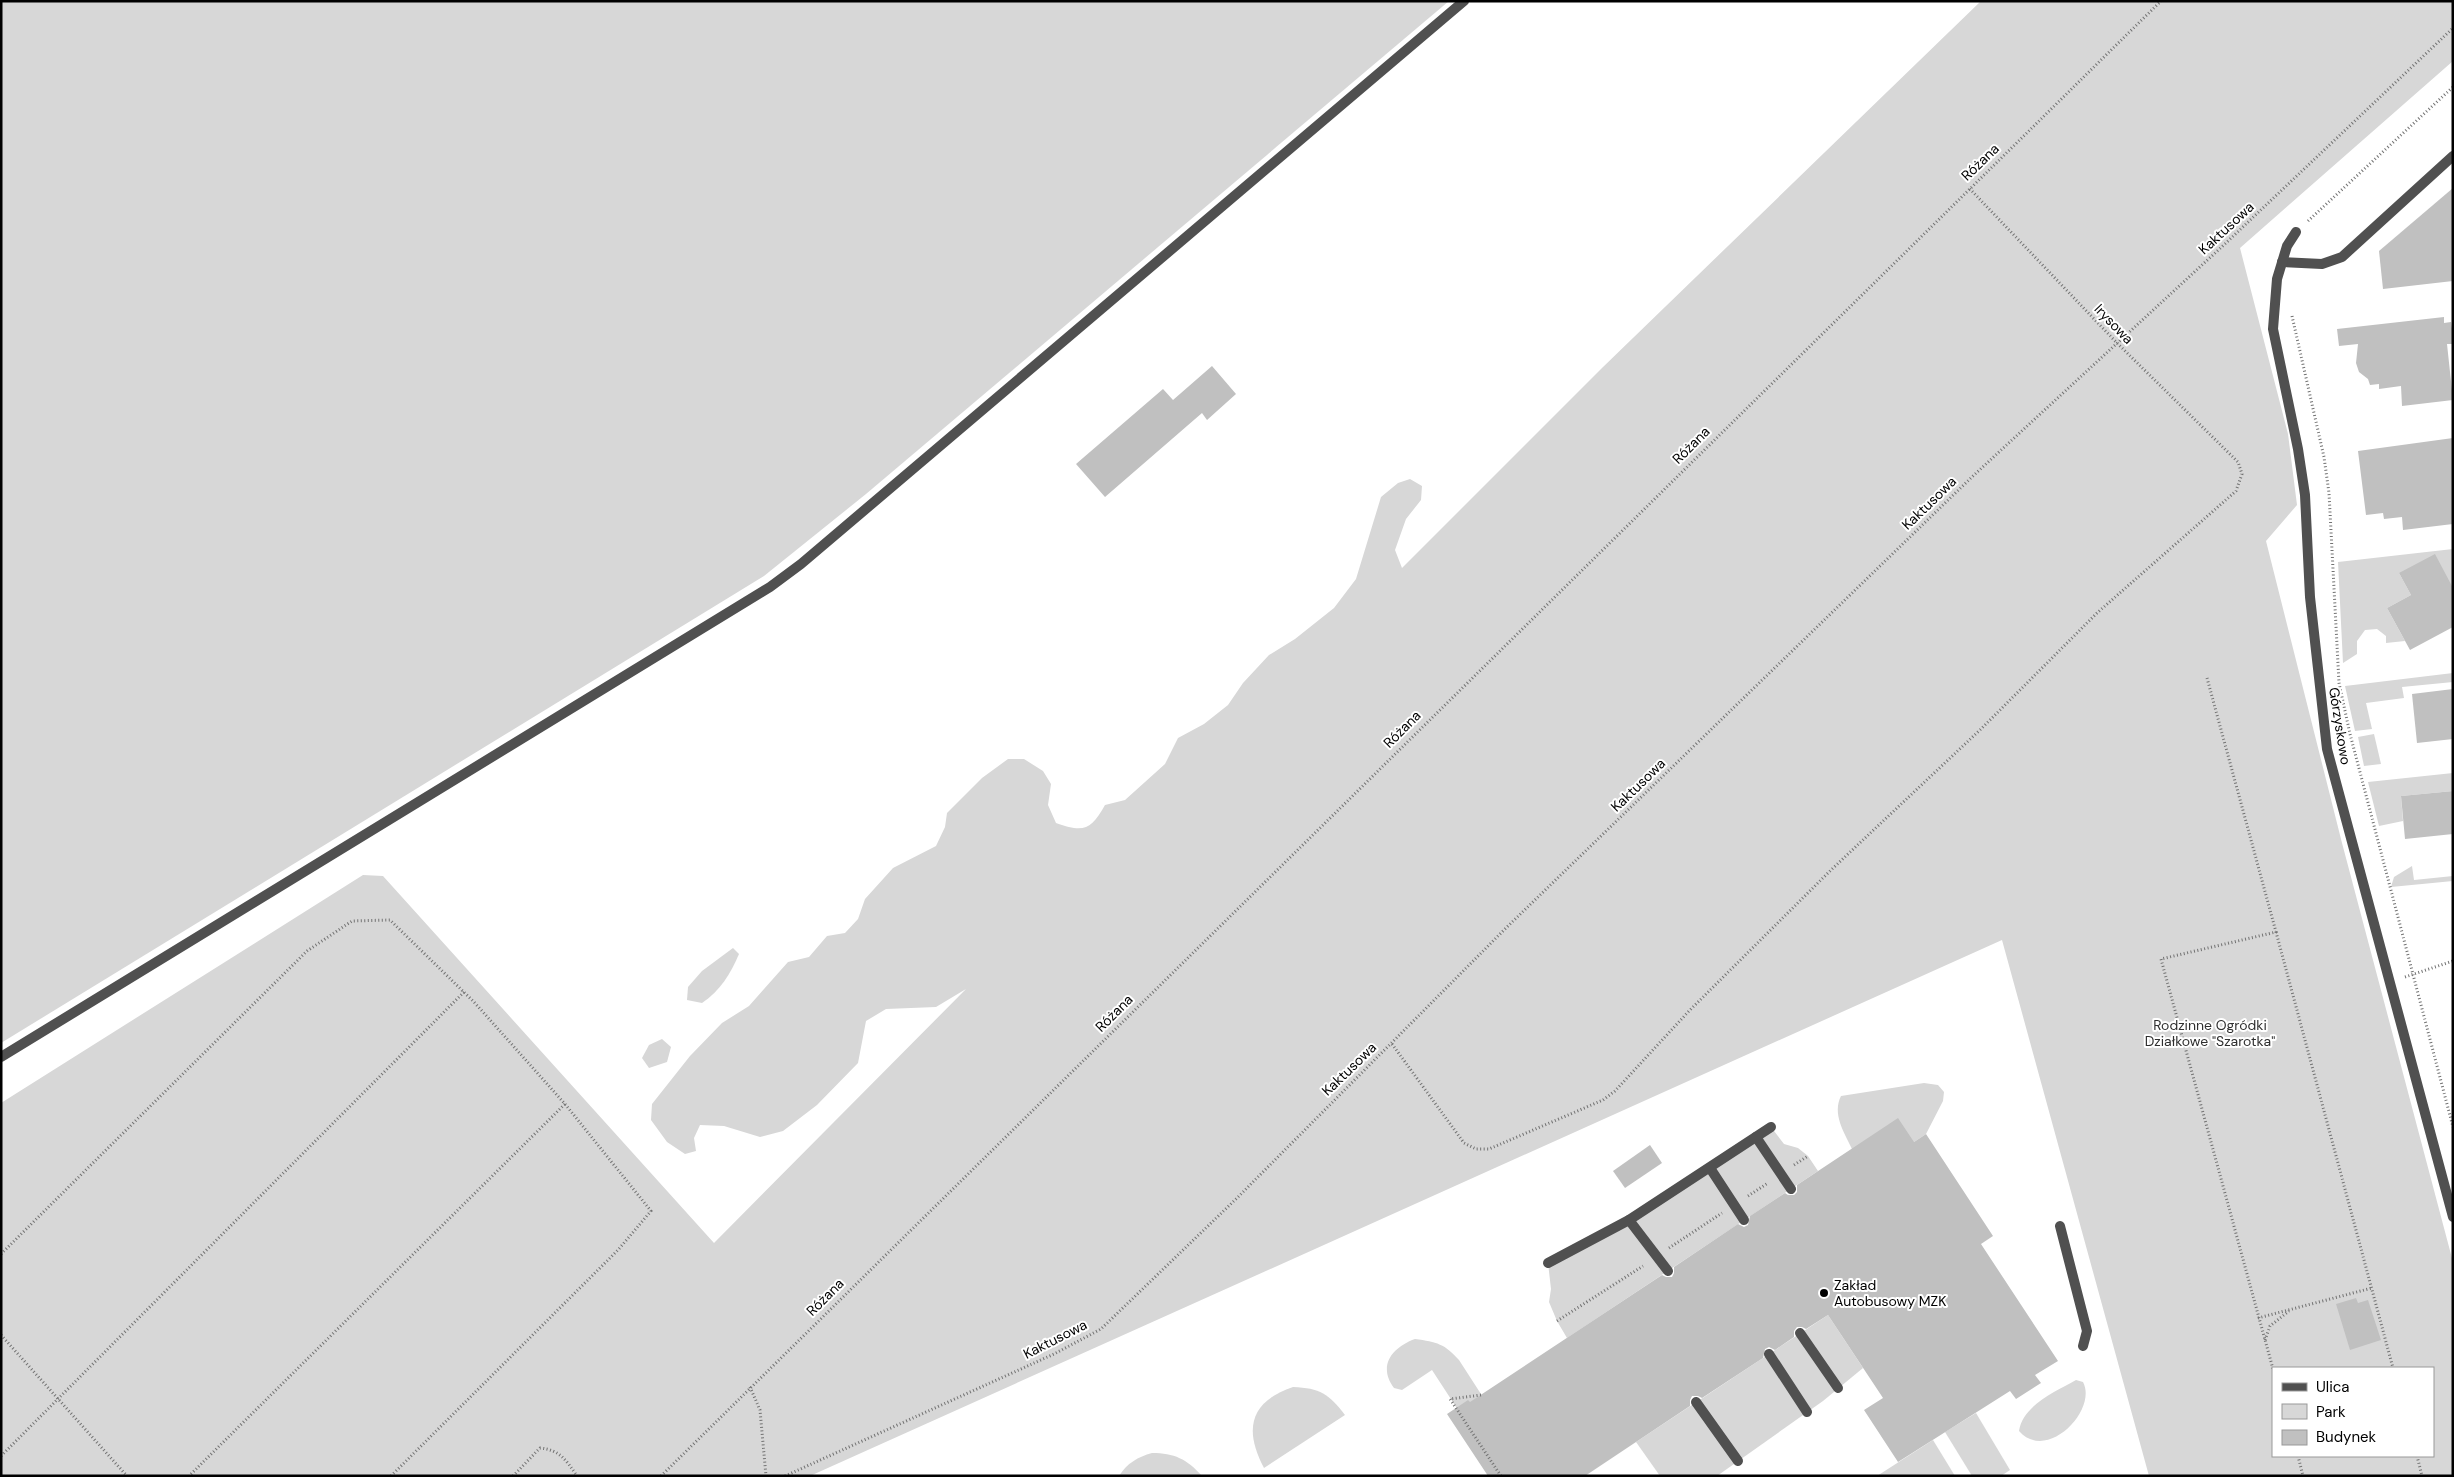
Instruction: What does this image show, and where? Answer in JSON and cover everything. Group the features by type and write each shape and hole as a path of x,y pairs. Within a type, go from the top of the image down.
{"street":[{"path":"1,1057 770,587 801,564 1464,1"},
{"path":"2282,262 2322,264 2342,257 2453,156"},
{"name":"Górzyskowo","path":"2296,232 2287,246 2282,262 2274,296 2273,329 2298,449 2305,495 2310,597 2327,749 2453,1217"},
{"path":"1548,1263 1629,1220 1771,1127"},
{"path":"1756,1137 1791,1189"},
{"path":"1710,1168 1744,1220"},
{"path":"1629,1220 1668,1271"},
{"path":"2060,1226 2087,1331 2083,1346"},
{"path":"1800,1334 1838,1388"},
{"path":"1769,1354 1807,1412"},
{"path":"1696,1402 1738,1461"}],"path":[{"name":"Różana","path":"661,1476 1969,188 2162,1"},
{"name":"Kaktusowa","path":"785,1476 1054,1354 1101,1329 1392,1044 1506,927 1974,474 2227,242 2453,28"},
{"path":"2296,232 2453,87"},
{"name":"Irysowa","path":"1392,1044 1464,1143 1476,1149 1489,1149 1603,1100 1615,1091 1689,1011 1818,884 1981,729 2097,613 2236,490 2242,474 2238,462 2117,343 1969,188"},
{"path":"2292,311 2292,320 2324,457 2329,493 2339,683 2350,734 2453,1127"},
{"path":"2207,678 2394,1367"},
{"path":"1,1254 307,951 352,921 390,920 464,992 565,1104 651,1211 618,1250 391,1476"},
{"path":"2272,1367 2161,959 2276,932"},
{"path":"2390,983 2453,961"},
{"path":"1,1456 464,992"},
{"path":"189,1476 565,1104"},
{"path":"1557,1322 1808,1156"},
{"path":"2258,1318 2372,1288"},
{"path":"2265,1340 2270,1326 2290,1310"},
{"path":"1,1335 127,1476"},
{"path":"750,1387 760,1410 766,1476"},
{"path":"1481,1394 1450,1399 1501,1476"},
{"path":"512,1476 540,1448 551,1449 564,1456 577,1476"},
{"path":"2298,1457 2303,1476"},
{"path":"2417,1457 2422,1476"}],"green space":[{"path":"1,1 1449,1 866,494 764,576 1,1043"},
{"name":"Rodzinne Ogródki Działkowe \"Szarotka\"","path":"1981,1 2453,1 2453,61 2240,248 2288,434 2297,505 2266,541 2342,843 2453,1262 2453,1476 2149,1476 2002,940 810,1476 1,1476 1,1103 363,875 383,876 714,1243 966,989 936,1007 886,1009 866,1021 858,1063 817,1105 783,1131 760,1137 724,1126 700,1125 694,1138 696,1151 685,1154 667,1142 651,1120 652,1104 690,1056 722,1023 749,1006 788,962 809,957 827,936 845,933 858,919 865,899 893,868 936,846 945,827 947,813 982,778 1008,759 1024,759 1043,771 1051,784 1048,805 1056,823 1074,828 1086,827 1095,820 1105,805 1125,800 1165,764 1178,738 1204,724 1228,705 1243,683 1269,655 1295,639 1334,608 1356,579 1381,497 1398,483 1410,479 1422,486 1421,500 1406,519 1395,550 1402,568 1602,368"},
{"path":"2453,549 2453,595 2399,573 2411,595 2387,608 2405,641 2386,643 2386,636 2377,629 2365,630 2357,641 2357,654 2343,663 2338,562"},
{"path":"2453,673 2453,682 2402,687 2404,698 2366,703 2372,729 2355,731 2345,686"},
{"path":"2374,734 2381,764 2364,766 2358,737"},
{"path":"2453,773 2453,791 2401,796 2403,821 2379,826 2368,782"},
{"path":"2412,866 2414,880 2453,876 2453,881 2391,887 2394,877"},
{"path":"733,948 739,954 729,975 720,987 702,1003 687,1000 688,987 702,971"},
{"path":"662,1039 671,1047 667,1062 649,1068 642,1058 649,1045"},
{"path":"1924,1083 1938,1085 1944,1092 1943,1101 1926,1134 1914,1142 1852,1149 1838,1116 1841,1096"},
{"path":"1771,1127 1784,1144 1798,1148 1808,1156 1818,1171 1567,1338 1549,1302 1551,1289 1548,1263 1629,1220"},
{"path":"1828,1315 1863,1368 1823,1401 1717,1476 1660,1476 1636,1442"},
{"path":"1415,1339 1440,1345 1449,1350 1459,1360 1534,1476 1501,1476 1432,1370 1402,1390 1394,1388 1389,1380 1387,1364 1394,1352 1407,1342"},
{"path":"2076,1380 2083,1382 2086,1393 2083,1406 2077,1418 2067,1429 2056,1437 2043,1441 2030,1439 2019,1431 2022,1422 2033,1407 2041,1400"},
{"path":"1293,1387 1310,1389 1329,1397 1345,1415 1264,1468 1254,1441 1255,1419 1259,1409 1267,1401 1278,1393"},
{"path":"1976,1413 2010,1470 2001,1476 1972,1476 1945,1432"},
{"path":"1933,1440 1955,1476 1877,1476"},
{"path":"1152,1453 1167,1454 1180,1458 1191,1465 1202,1476 1119,1476 1133,1461"}],"building":[{"path":"2453,188 2453,281 2383,289 2379,251"},
{"path":"2444,317 2444,323 2451,322 2453,335 2453,344 2447,344 2453,400 2402,406 2401,386 2379,389 2379,384 2370,385 2368,379 2359,372 2356,363 2358,344 2339,346 2337,329"},
{"path":"1212,366 1236,394 1207,420 1202,413 1105,497 1076,464 1163,389 1173,400"},
{"path":"2453,438 2453,524 2403,530 2402,517 2384,519 2383,513 2366,515 2358,451"},
{"path":"2435,554 2453,588 2453,627 2410,650 2387,608 2411,595 2399,573"},
{"path":"2453,689 2453,739 2417,743 2412,694"},
{"path":"2453,791 2453,834 2405,839 2401,796"},
{"name":"Zakład Autobusowy MZK","path":"1898,1118 1914,1142 1926,1134 1993,1236 1981,1244 2058,1361 2035,1375 2041,1383 2016,1399 2010,1391 1898,1462 1864,1410 1883,1398 1828,1315 1806,1329 1797,1327 1794,1331 1794,1337 1775,1350 1769,1347 1765,1349 1763,1358 1702,1398 1692,1396 1690,1406 1585,1476 1488,1476 1447,1414 1468,1400 1470,1402 1662,1275 1672,1277 1674,1267 1738,1224 1744,1227 1748,1225 1750,1216 1785,1193 1794,1195 1797,1192 1797,1185"},
{"path":"1650,1145 1662,1163 1625,1188 1613,1171"},
{"path":"2356,1298 2358,1303 2368,1300 2381,1340 2350,1350 2336,1304"}],"place":[{"name":"Zakład Autobusowy MZK","path":"1824,1293"}]}
